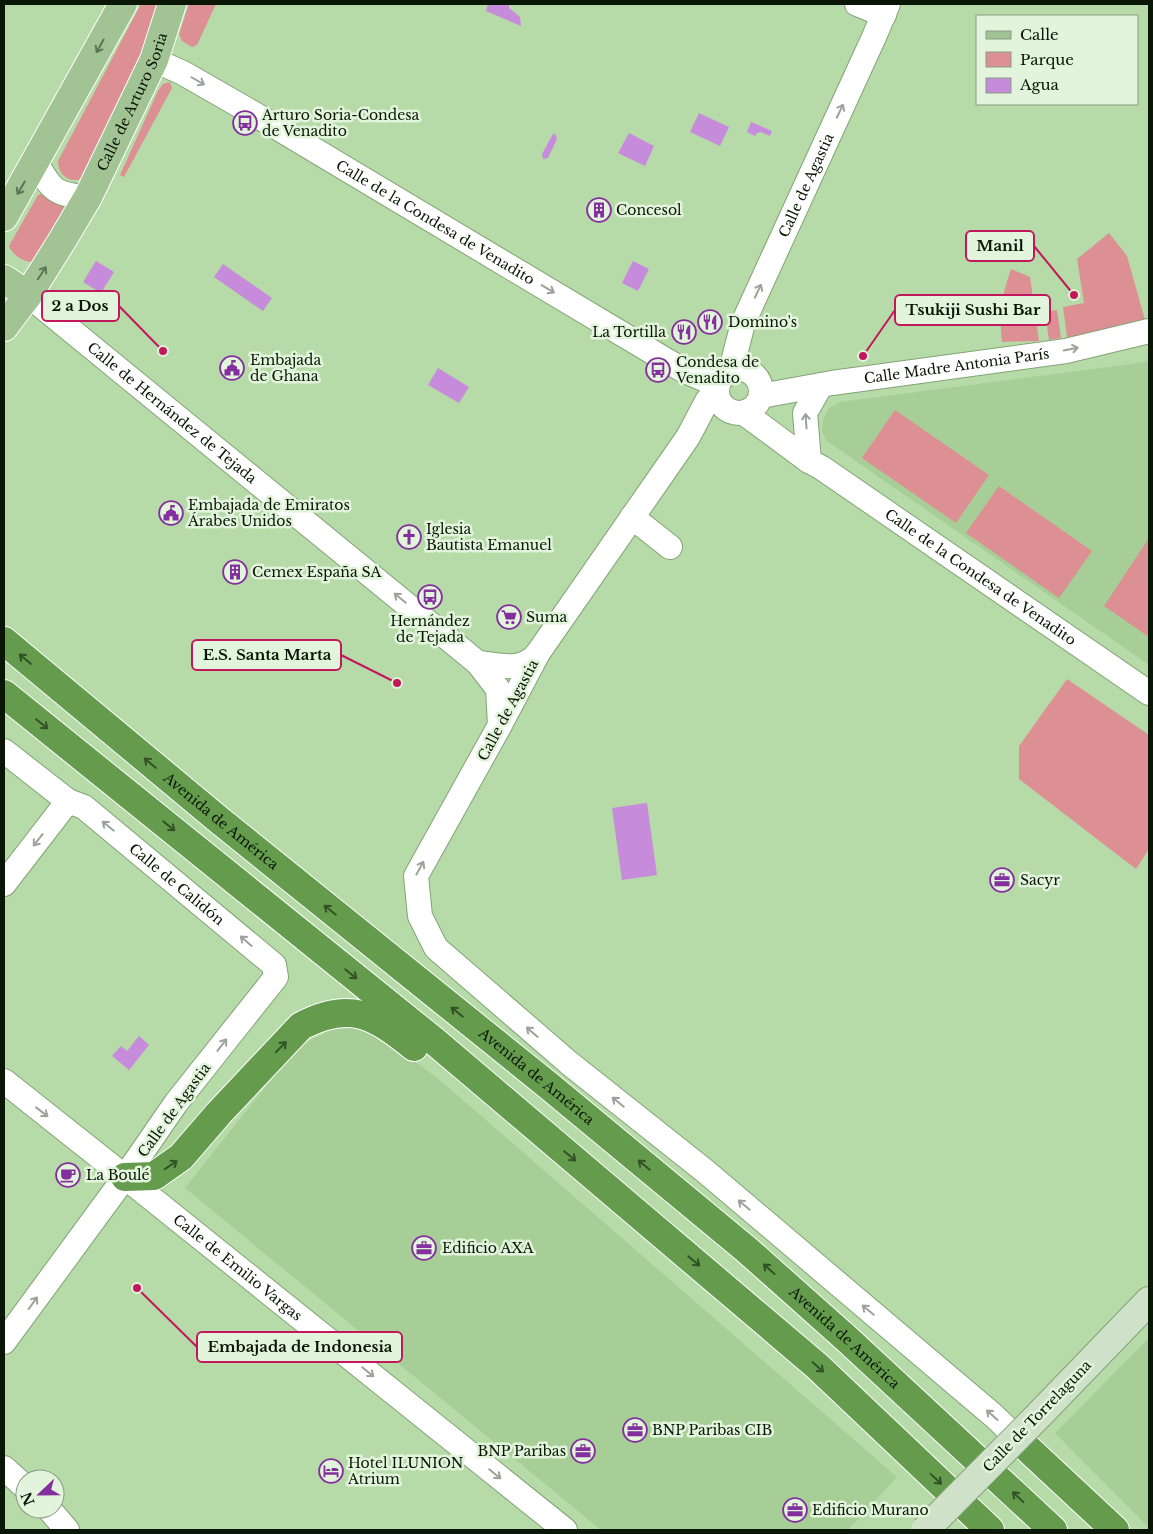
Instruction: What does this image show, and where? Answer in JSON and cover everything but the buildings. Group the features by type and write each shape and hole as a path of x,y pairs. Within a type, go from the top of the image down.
{"highway":[{"name":"Avenida de América","path":"4,641 219,820 549,1086 747,1250 1053,1530"},
{"path":"4,694 434,1040 817,1366 990,1530"},
{"path":"126,1177 154,1176 182,1158 219,1113 301,1026 318,1017 340,1012 362,1015 389,1027 482,1102 533,1124"},
{"path":"1027,1448 1100,1530"},
{"path":"1027,1448 1115,1530"}],"main road":[{"path":"4,217 123,4"},
{"name":"Calle de Arturo Soria","path":"4,327 28,295 88,197 154,60 172,4"},
{"path":"4,279 28,295"}],"street":[{"path":"857,4 886,9"},
{"name":"Calle de Agastia","path":"886,9 743,323 721,382 707,401 688,437 538,653 416,876 420,916 436,948 569,1064 704,1171 994,1416 1027,1448"},
{"name":"Calle de la Condesa de Venadito","path":"154,60 183,73 251,112 676,366 721,382"},
{"path":"36,162 48,184 65,196 88,197"},
{"name":"Calle de Hernández de Tejada","path":"28,295 478,663 498,688 500,725"},
{"name":"Calle Madre Antonia París","path":"749,406 821,385 1066,351 1149,331"},
{"path":"740,369 755,376 760,384 749,406 723,406 721,382 740,369"},
{"path":"809,461 805,413 821,385"},
{"name":"Calle de la Condesa de Venadito","path":"749,406 809,461 822,468 1149,693"},
{"name":"Calle de Agastia","path":"688,437 749,406"},
{"path":"632,517 670,547"},
{"path":"478,663 514,667 531,662 538,653"},
{"name":"Calle de Calidón","path":"4,751 68,802 84,807 227,925 274,965 276,977"},
{"path":"4,884 68,802"},
{"name":"Calle de Agastia","path":"4,1342 126,1177 176,1103 276,977"},
{"name":"Calle de Emilio Vargas","path":"4,1081 565,1530"},
{"name":"Calle de Torrelaguna","path":"925,1530 1149,1301"},
{"path":"4,1468 15,1478"},
{"path":"58,1519 67,1530"}],"shaded area":[{"path":"1149,361 1149,665 827,441 822,431 823,420 828,409 840,402"},
{"path":"369,1027 441,1081 897,1477 848,1530 601,1530 185,1188 297,1047 333,1029"},
{"path":"1149,1338 1149,1528 1055,1433"}],"green space":[{"path":"141,4 160,4 140,59 84,178 79,180 70,179 60,171 58,161"},
{"path":"189,4 216,4 197,45 192,47 182,41 179,34"},
{"path":"170,82 172,88 124,177 120,175 158,91 163,84"},
{"path":"44,193 68,206 34,262 23,260 9,246 38,195"},
{"path":"1109,233 1127,256 1145,320 1085,335 1067,337 1063,307 1084,303 1077,259"},
{"path":"1011,269 1030,277 1039,341 1002,342 1002,305"},
{"path":"1057,310 1061,338 1049,340 1045,312"},
{"path":"895,410 989,475 956,523 862,458"},
{"path":"999,486 1092,551 1059,598 966,533"},
{"path":"1149,538 1149,637 1104,606"},
{"path":"1067,679 1149,735 1149,849 1136,869 1019,779 1019,746"}],"water":[{"path":"488,4 509,4 509,8 520,17 521,26 486,11"},
{"path":"699,113 729,127 720,146 690,132"},
{"path":"751,122 772,131 770,136 761,132 755,136 747,132"},
{"path":"629,133 654,146 645,166 618,153"},
{"path":"553,134 555,134 557,139 548,158 543,159 542,154"},
{"path":"96,261 114,272 101,293 83,282"},
{"path":"633,261 649,269 638,291 622,283"},
{"path":"223,264 272,298 263,311 214,277"},
{"path":"438,368 469,387 459,403 428,385"},
{"path":"647,803 657,875 622,880 612,808"},
{"path":"139,1036 149,1045 129,1070 112,1056 121,1046 127,1051"}],"place":[{"name":"Arturo Soria-Condesa de Venadito","path":"245,123"},
{"name":"Concesol","path":"599,210"},
{"name":"Manil","path":"1074,295"},
{"name":"Domino's","path":"710,322"},
{"name":"La Tortilla","path":"684,332"},
{"name":"2 a Dos","path":"163,351"},
{"name":"Tsukiji Sushi Bar","path":"863,356"},
{"name":"Embajada de Ghana","path":"232,368"},
{"name":"Condesa de Venadito","path":"658,370"},
{"name":"Embajada de Emiratos Árabes Unidos","path":"171,513"},
{"name":"Iglesia Bautista Emanuel","path":"409,537"},
{"name":"Cemex España SA","path":"235,572"},
{"name":"Hernández de Tejada","path":"430,597"},
{"name":"Suma","path":"509,617"},
{"name":"E.S. Santa Marta","path":"397,683"},
{"name":"Sacyr","path":"1002,880"},
{"name":"La Boulé","path":"68,1175"},
{"name":"Edificio AXA","path":"424,1248"},
{"name":"Embajada de Indonesia","path":"137,1288"},
{"name":"BNP Paribas CIB","path":"635,1430"},
{"name":"BNP Paribas","path":"583,1451"},
{"name":"Hotel ILUNION Atrium","path":"331,1471"},
{"name":"Edificio Murano","path":"795,1510"}]}
